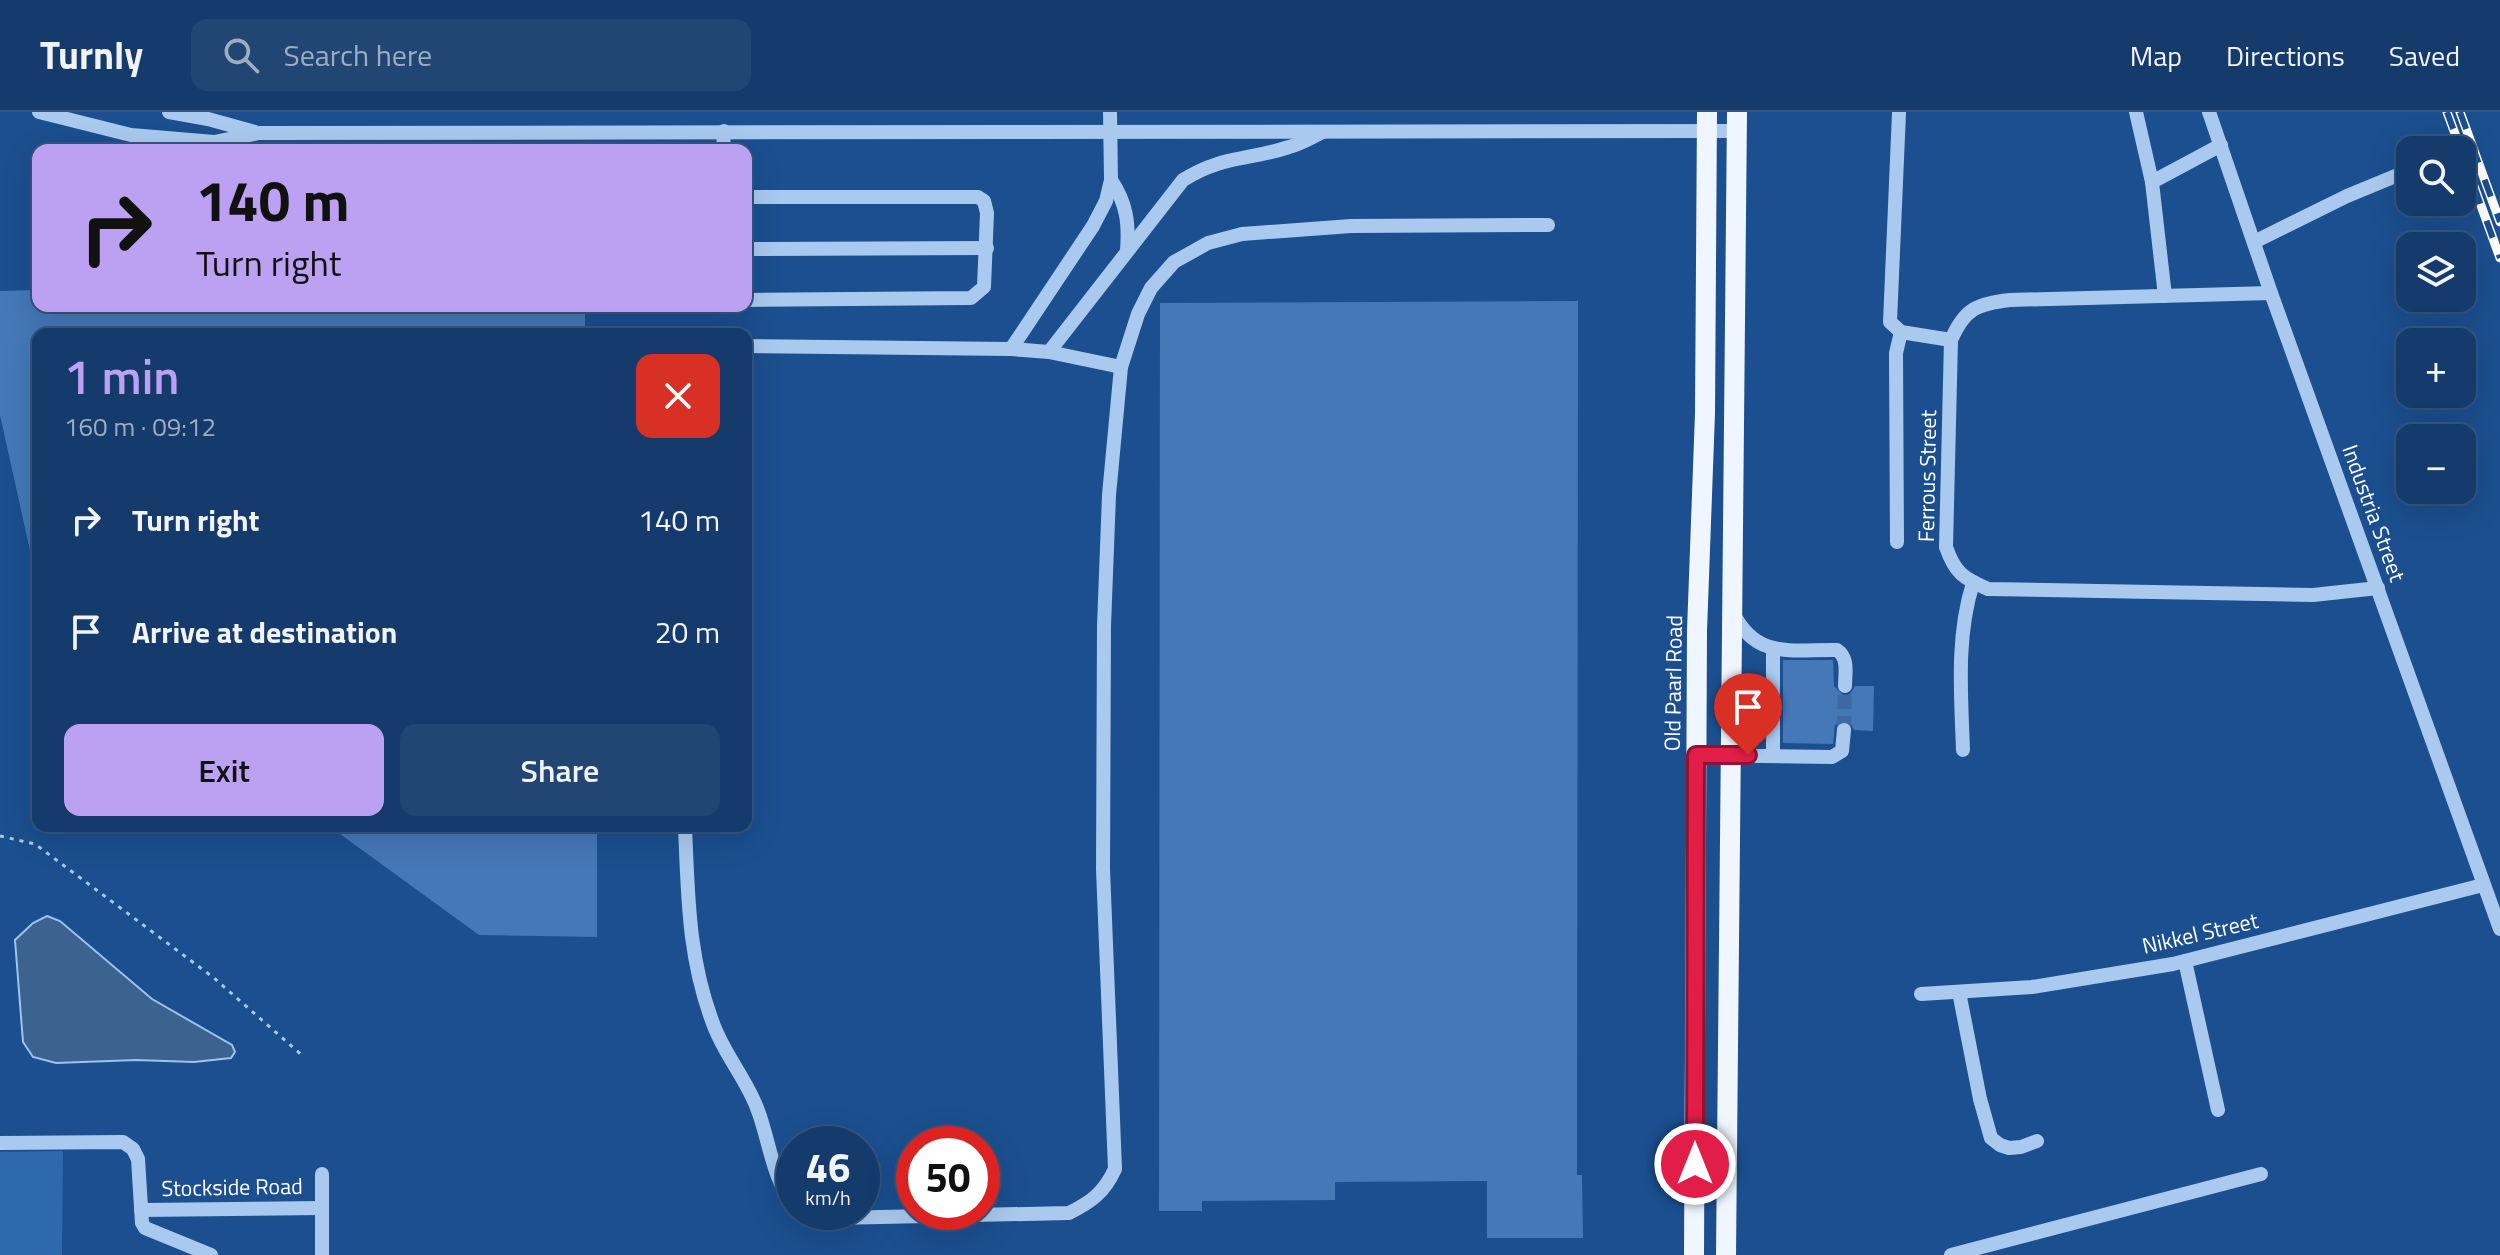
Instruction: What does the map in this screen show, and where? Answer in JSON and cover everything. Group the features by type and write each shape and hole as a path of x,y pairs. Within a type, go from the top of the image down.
{"main road":[{"name":"Old Paarl Road","path":"1694,1255 1697,631 1705,413 1707,121"},
{"path":"1726,1255 1737,121"}],"street":[{"path":"39,112 131,135 214,142 259,133 1327,130 1737,121"},
{"path":"169,112 259,133"},
{"path":"1011,349 1093,226 1106,201 1111,180 1110,112"},
{"path":"2136,112 2152,182 2165,296"},
{"name":"Industria Street","path":"2209,112 2500,929"},
{"path":"1899,113 1890,322 1901,332 1951,340 1968,312 1985,303 2010,300 2271,293"},
{"path":"1049,352 1183,180 1222,160 1290,147 1327,130"},
{"path":"723,144 724,131"},
{"path":"2152,182 2221,145"},
{"path":"2254,242 2396,176"},
{"path":"1111,180 1127,210 1127,251"},
{"path":"752,197 978,197 986,206 987,248 984,287 971,298 752,300"},
{"path":"880,1217 1069,1213 1093,1201 1107,1186 1115,1169 1103,869 1104,641 1109,495 1121,367 1138,314 1151,288 1174,262 1208,243 1242,234 1351,226 1548,225"},
{"path":"752,249 987,248"},
{"path":"1897,542 1896,353 1901,332"},
{"name":"Ferrous Street","path":"1951,340 1946,547 1952,566 1973,583"},
{"path":"752,346 1011,349 1049,352 1121,367"},
{"path":"1963,750 1961,632 1973,583 1988,589 2313,595 2378,588"},
{"path":"1731,610 1747,636 1758,644 1773,648 1837,650 1846,664 1845,686"},
{"path":"1773,648 1773,755"},
{"path":"1696,755 1837,755 1843,745 1844,730"},
{"path":"685,832 691,940 706,1002 716,1030 752,1094 776,1170"},
{"name":"Nikkel Street","path":"1921,994 2032,987 2185,961 2483,885"},
{"path":"2185,961 2218,1110"},
{"path":"1959,992 1991,1138 2009,1148 2037,1141"},
{"name":"Stockside Road","path":"0,1143 123,1142 133,1149 138,1159 142,1223 147,1231 211,1255"},
{"name":"Stockside Road","path":"322,1174 322,1255"},
{"path":"1951,1255 2261,1174"},
{"name":"Stockside Road","path":"141,1210 322,1208"}],"path":[{"path":"0,836 35,844 214,978 304,1057"}],"shaded area":[{"path":"47,916 60,921 152,999 232,1045 235,1052 231,1058 194,1062 136,1060 56,1063 33,1057 23,1042 15,940 33,923"},
{"path":"63,1151 62,1255 0,1255 0,1152"}],"building":[{"path":"32,290 32,312 585,312 585,328 32,328 31,555 0,415 0,291"},
{"path":"1578,301 1577,1175 1582,1175 1583,1238 1487,1238 1487,1181 1335,1182 1335,1200 1202,1201 1202,1211 1159,1211 1160,303"},
{"path":"1783,660 1833,660 1834,686 1844,696 1850,694 1855,686 1874,686 1873,731 1854,730 1850,722 1844,720 1835,725 1833,744 1783,743"},
{"path":"337,832 597,832 597,937 479,935"}],"tunnel":[{"path":"1844,730 1845,686"}],"railway":[{"path":"2447,112 2456,136"},
{"path":"2460,112 2500,222"},
{"path":"2476,192 2500,258"}],"route":[{"path":"1695,1164 1696,755 1748,755"}]}
